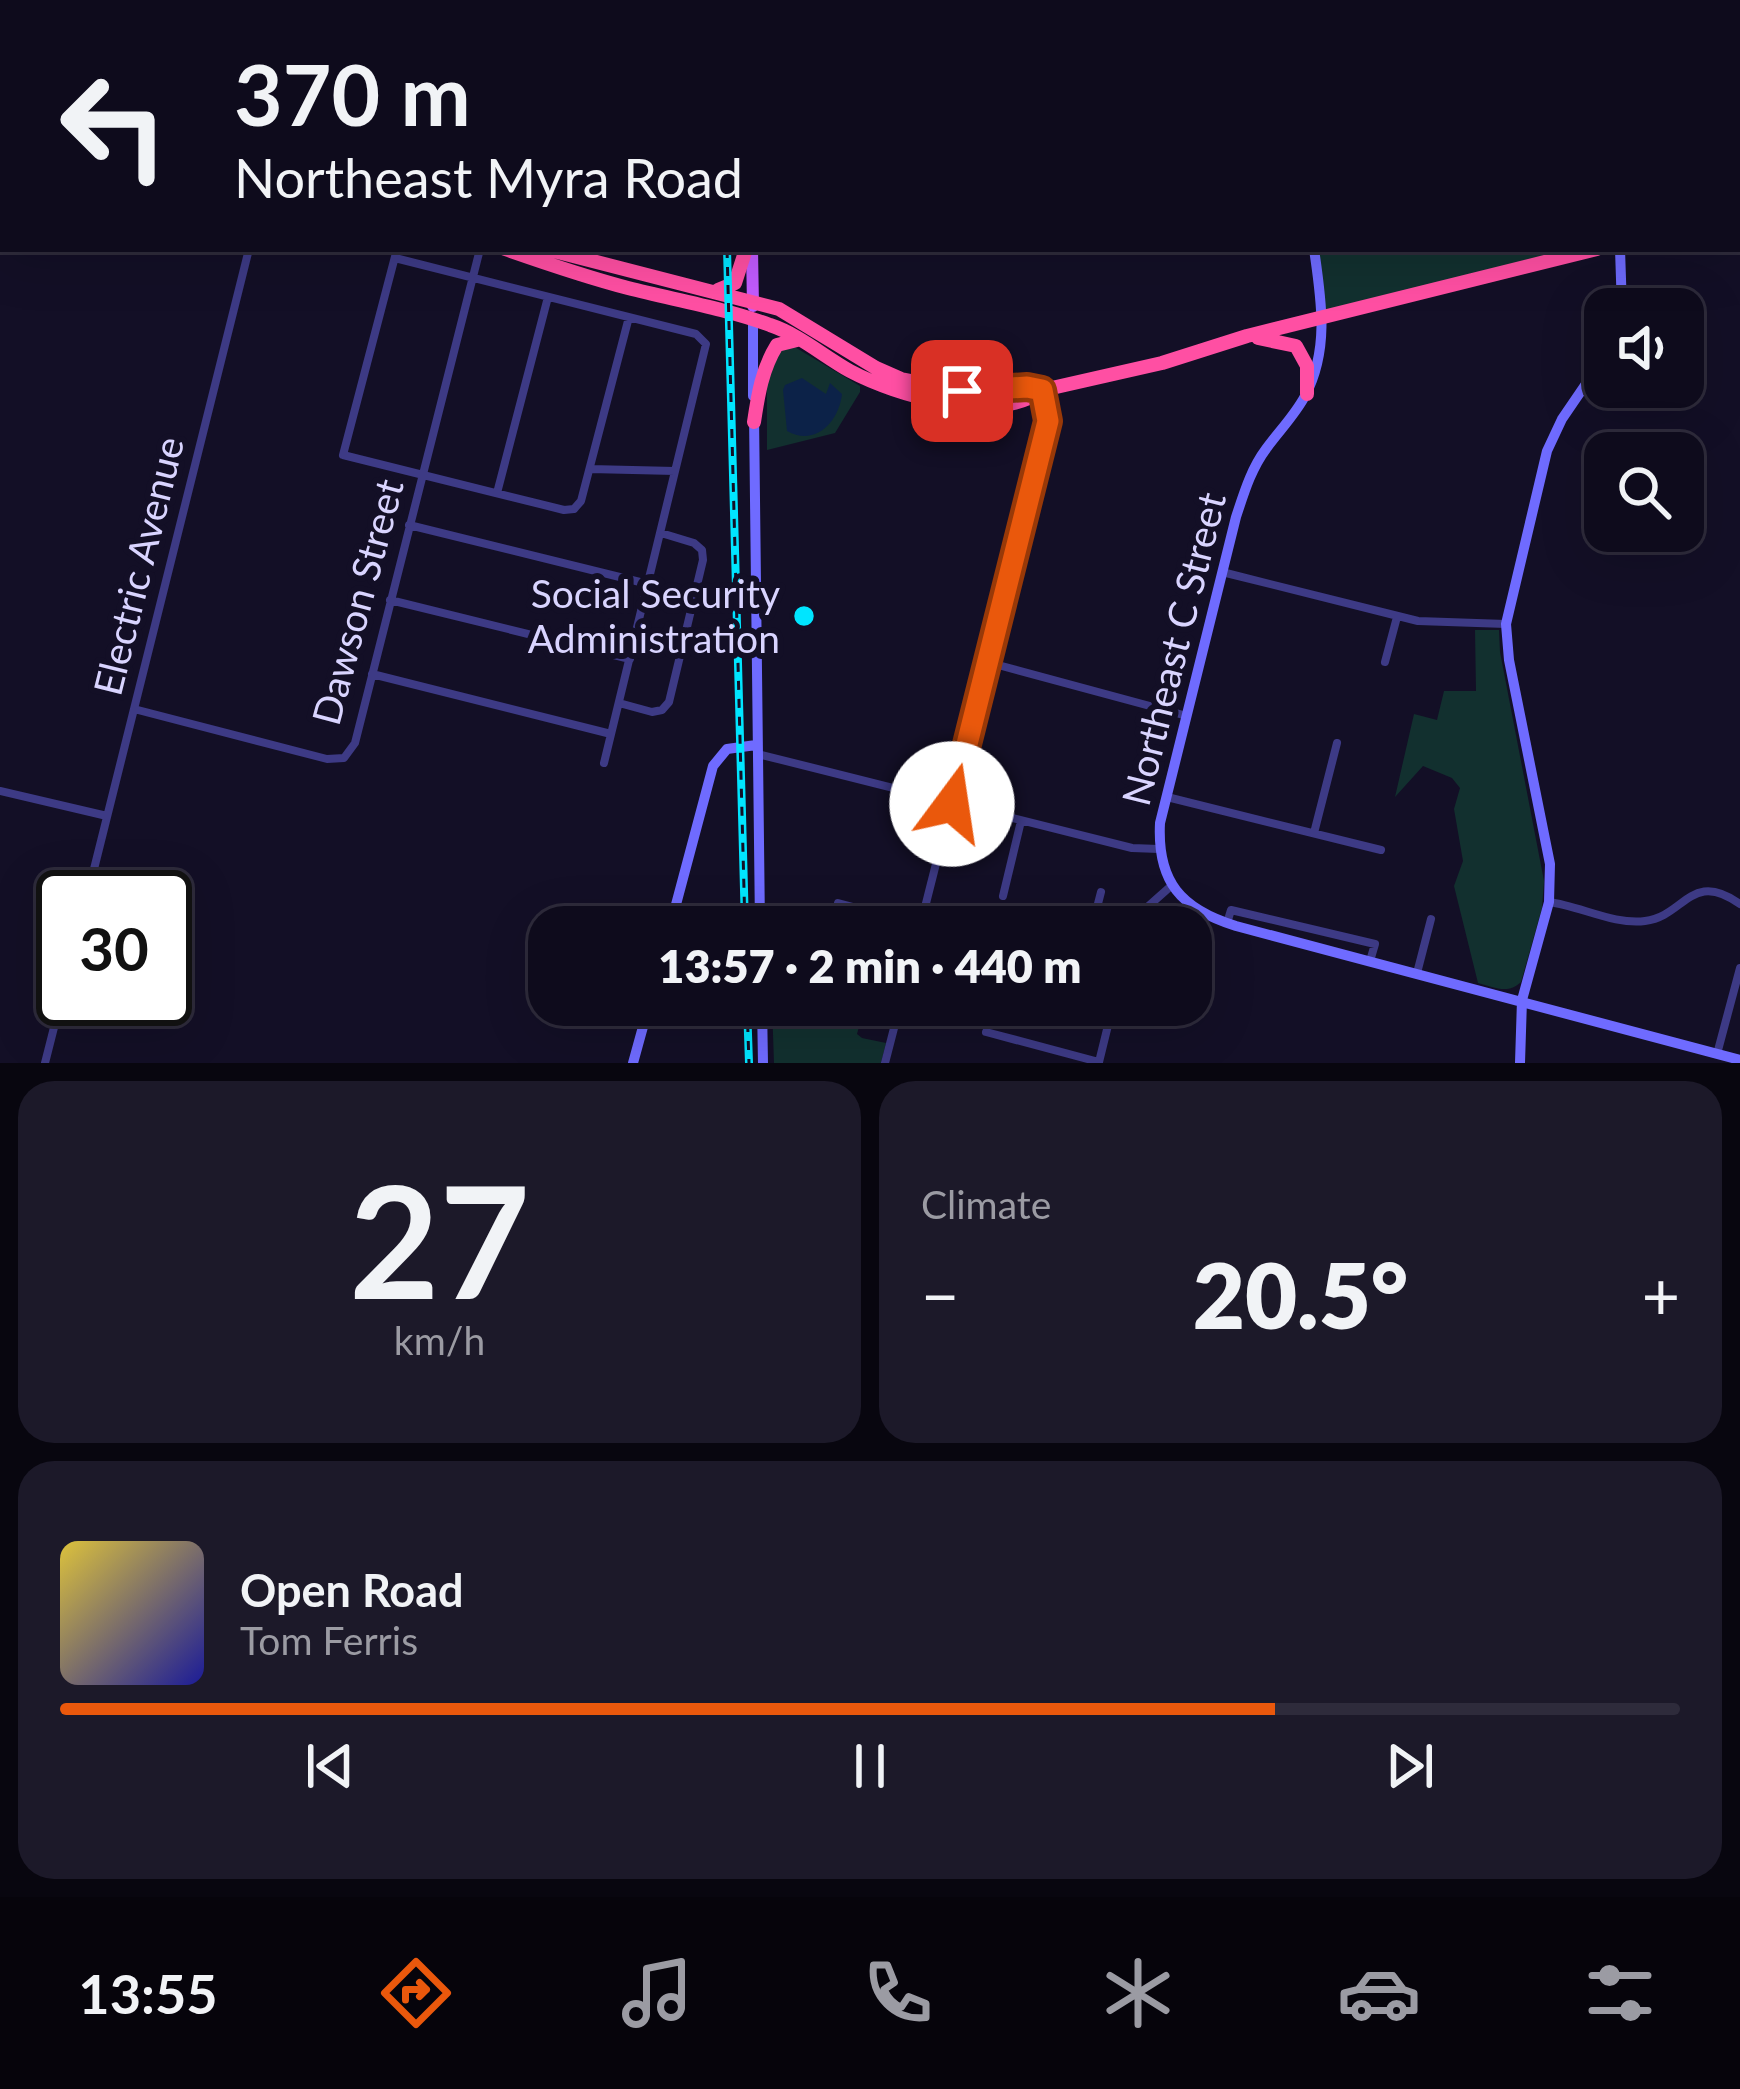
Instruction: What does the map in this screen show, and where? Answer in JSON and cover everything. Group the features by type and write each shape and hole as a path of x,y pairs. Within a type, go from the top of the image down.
{"highway":[{"path":"514,252 789,332 868,380 926,399 994,405 1030,399 1042,390"},
{"path":"558,252 753,301 796,316 901,379 962,391 1042,390 1585,252"},
{"path":"713,291 735,283 748,252"},
{"path":"1246,336 1296,346 1307,366 1307,394"},
{"path":"754,422 761,381 777,345 793,339 813,347"}],"main road":[{"path":"749,252 760,906"},
{"name":"Northeast C Street","path":"1171,886 1159,849 1167,797 1247,482 1307,394 1319,358 1324,316 1313,252"},
{"path":"1620,252 1621,288"},
{"path":"1520,1063 1522,1000 1550,902 1550,864 1506,624 1547,451 1584,387"},
{"path":"676,906 713,766 728,749 756,749"},
{"path":"1171,886 1194,908 1227,923 1740,1060"},
{"path":"634,1063 644,1026"},
{"path":"762,1026 763,1063"}],"street":[{"name":"Electric Avenue","path":"94,870 248,252"},
{"name":"Dawson Street","path":"134,709 327,759 344,758 355,743 479,252"},
{"path":"604,763 706,344 695,334 629,317 472,278 396,253 344,455 574,509 581,501 629,317"},
{"path":"497,494 548,297"},
{"path":"925,906 1048,421 1042,390"},
{"path":"590,469 675,471"},
{"path":"409,525 648,584"},
{"path":"619,703 662,710 669,701 704,560 694,543 661,533"},
{"path":"1222,572 1397,616 1442,624 1506,624"},
{"path":"390,600 629,659"},
{"path":"1385,662 1397,616"},
{"path":"987,662 1186,716"},
{"path":"372,674 611,734"},
{"path":"1314,833 1337,742"},
{"path":"756,749 952,804 1132,848 1159,849"},
{"path":"0,790 107,816"},
{"path":"1167,797 1381,850"},
{"path":"1003,896 1021,821"},
{"path":"1148,906 1171,886"},
{"path":"1550,902 1636,922 1665,914 1700,891 1740,904"},
{"path":"1097,906 1101,892"},
{"path":"838,903 849,906"},
{"path":"1417,974 1431,919"},
{"path":"1718,1054 1740,968"},
{"path":"45,1063 54,1026"},
{"path":"885,1063 895,1026"},
{"path":"986,1033 1099,1062 1108,1026"}],"green space":[{"path":"1314,252 1591,252 1324,316"},
{"path":"793,346 860,386 860,392 835,433 767,450 767,383 780,350"},
{"path":"1475,630 1499,630 1544,881 1542,908 1521,982 1506,989 1478,983 1454,886 1463,861 1454,809 1460,788 1452,778 1423,766 1395,797 1414,714 1437,720 1444,691 1476,691"},
{"path":"773,1026 859,1026 857,1034 862,1038 886,1043 881,1063 774,1063"}],"water":[{"path":"802,378 826,394 830,383 842,394 831,422 807,436 787,431 783,390"}],"railway":[{"path":"727,252 744,906"},
{"path":"748,1026 749,1063"}],"place":[{"name":"Social Security Administration","path":"804,616"}],"route":[{"path":"952,804 1048,421 1042,390 962,391"}]}
